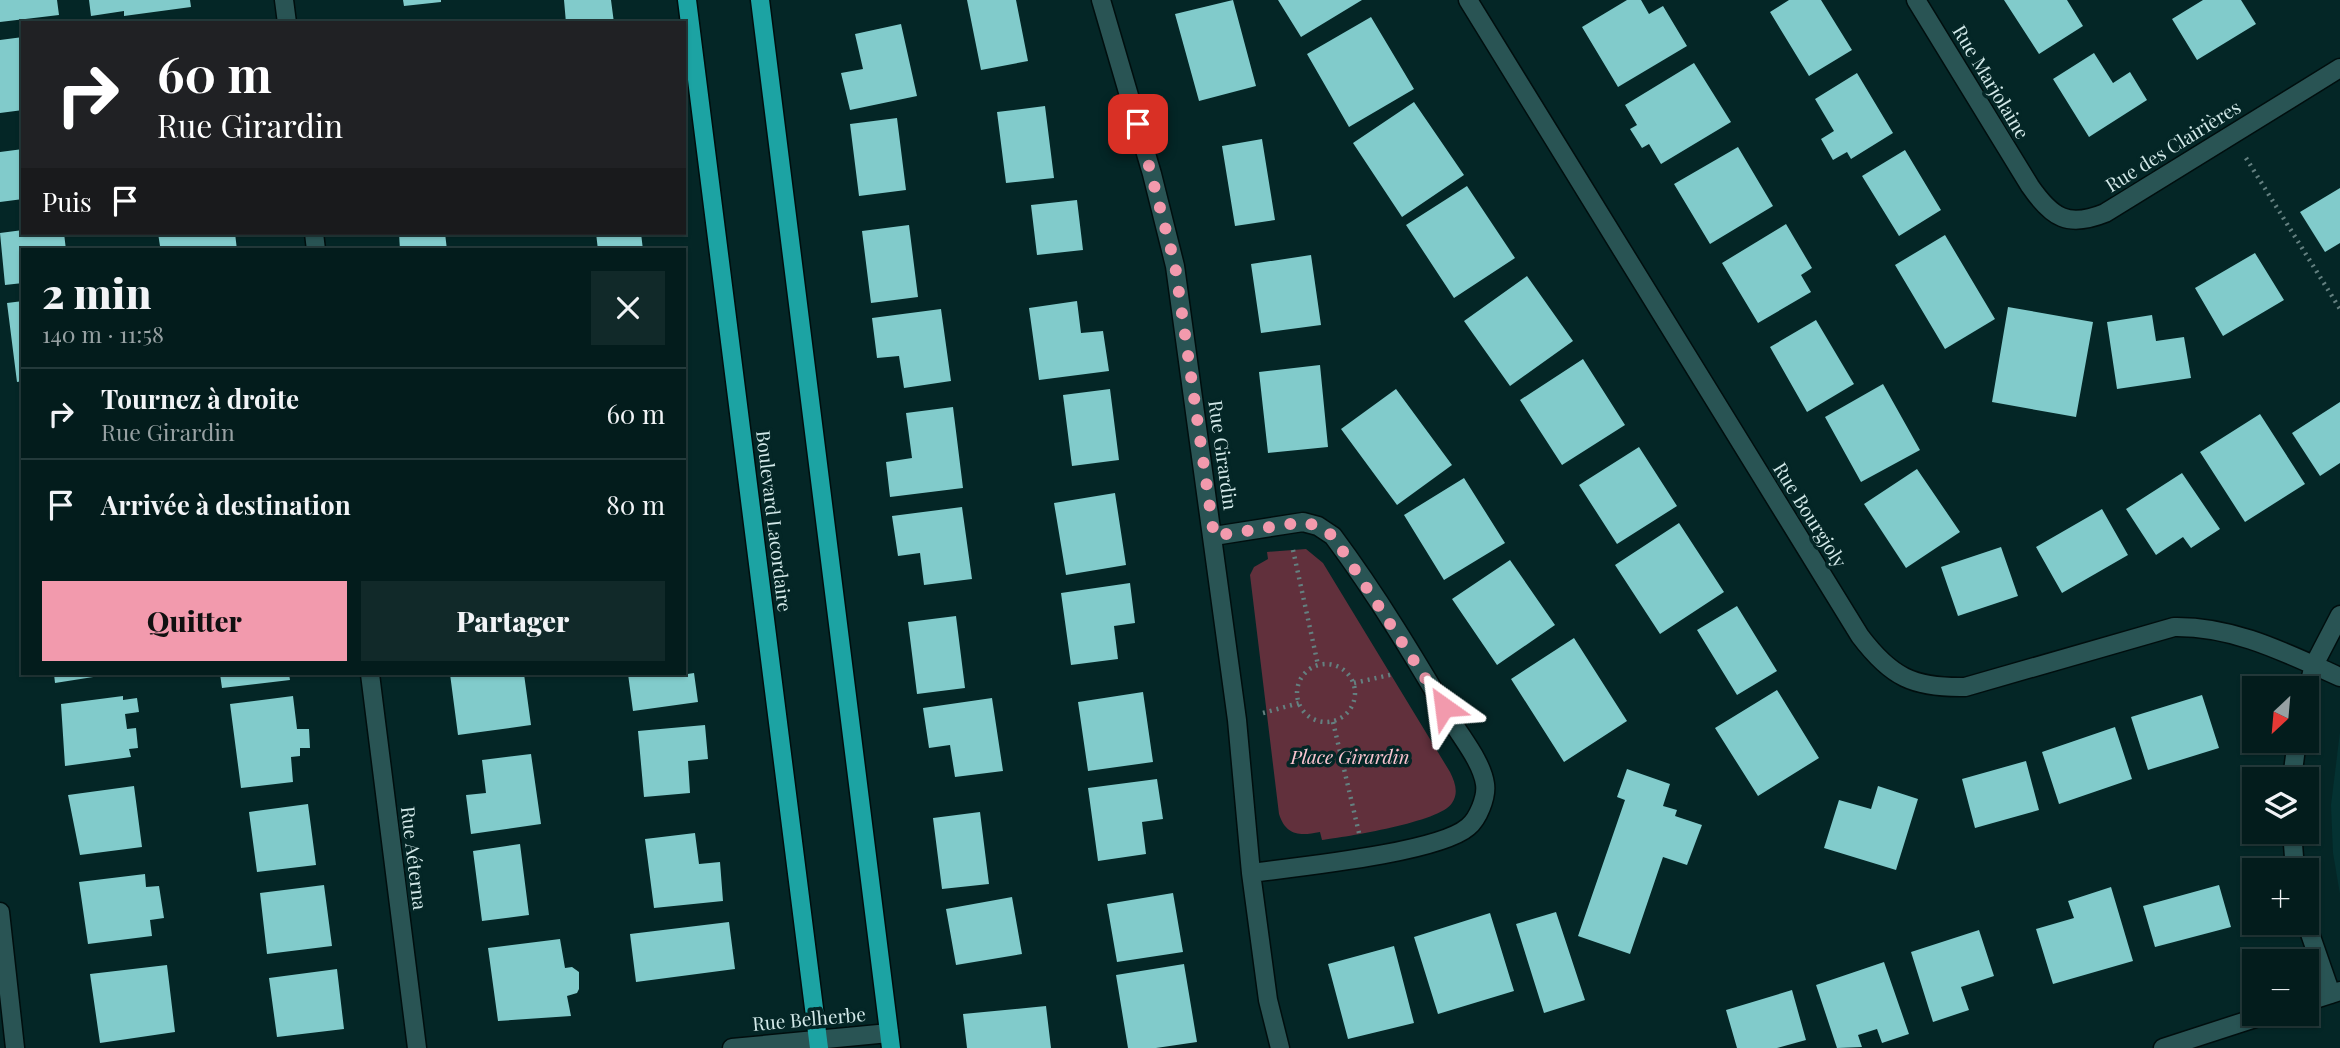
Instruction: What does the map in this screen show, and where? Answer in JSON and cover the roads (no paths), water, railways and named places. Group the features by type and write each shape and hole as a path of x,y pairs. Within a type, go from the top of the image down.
{"main road":[{"name":"Boulevard Lacordaire","path":"687,0 819,1044"},
{"path":"760,0 890,1040"}],"street":[{"path":"284,0 287,21"},
{"name":"Rue Girardin","path":"1101,0 1152,174 1175,265 1214,536 1237,720 1251,873 1268,1000 1280,1048"},
{"name":"Rue Bourgjoly","path":"1468,0 1852,624 1879,661 1905,679 1934,688 1965,687 2174,627 2201,626 2254,640 2340,677"},
{"name":"Rue Marjolaine","path":"1916,0 2030,186"},
{"name":"Rue des Clairières","path":"2030,186 2044,205 2063,220 2086,221 2105,213 2340,68"},
{"path":"1214,536 1288,524 1310,524 1333,536 1420,668 1479,766 1486,785 1482,804 1470,826 1449,839 1365,857 1251,873"},
{"path":"2311,676 2314,665 2340,615"},
{"name":"Rue Aéterna","path":"370,675 417,1048"},
{"path":"0,912 15,1048"},
{"path":"2311,935 2335,993"},
{"path":"2162,1048 2242,1022"},
{"name":"Rue Belherbe","path":"732,1048 890,1040"}],"park label":[{"name":"Place Girardin","path":"1350,757"}]}
